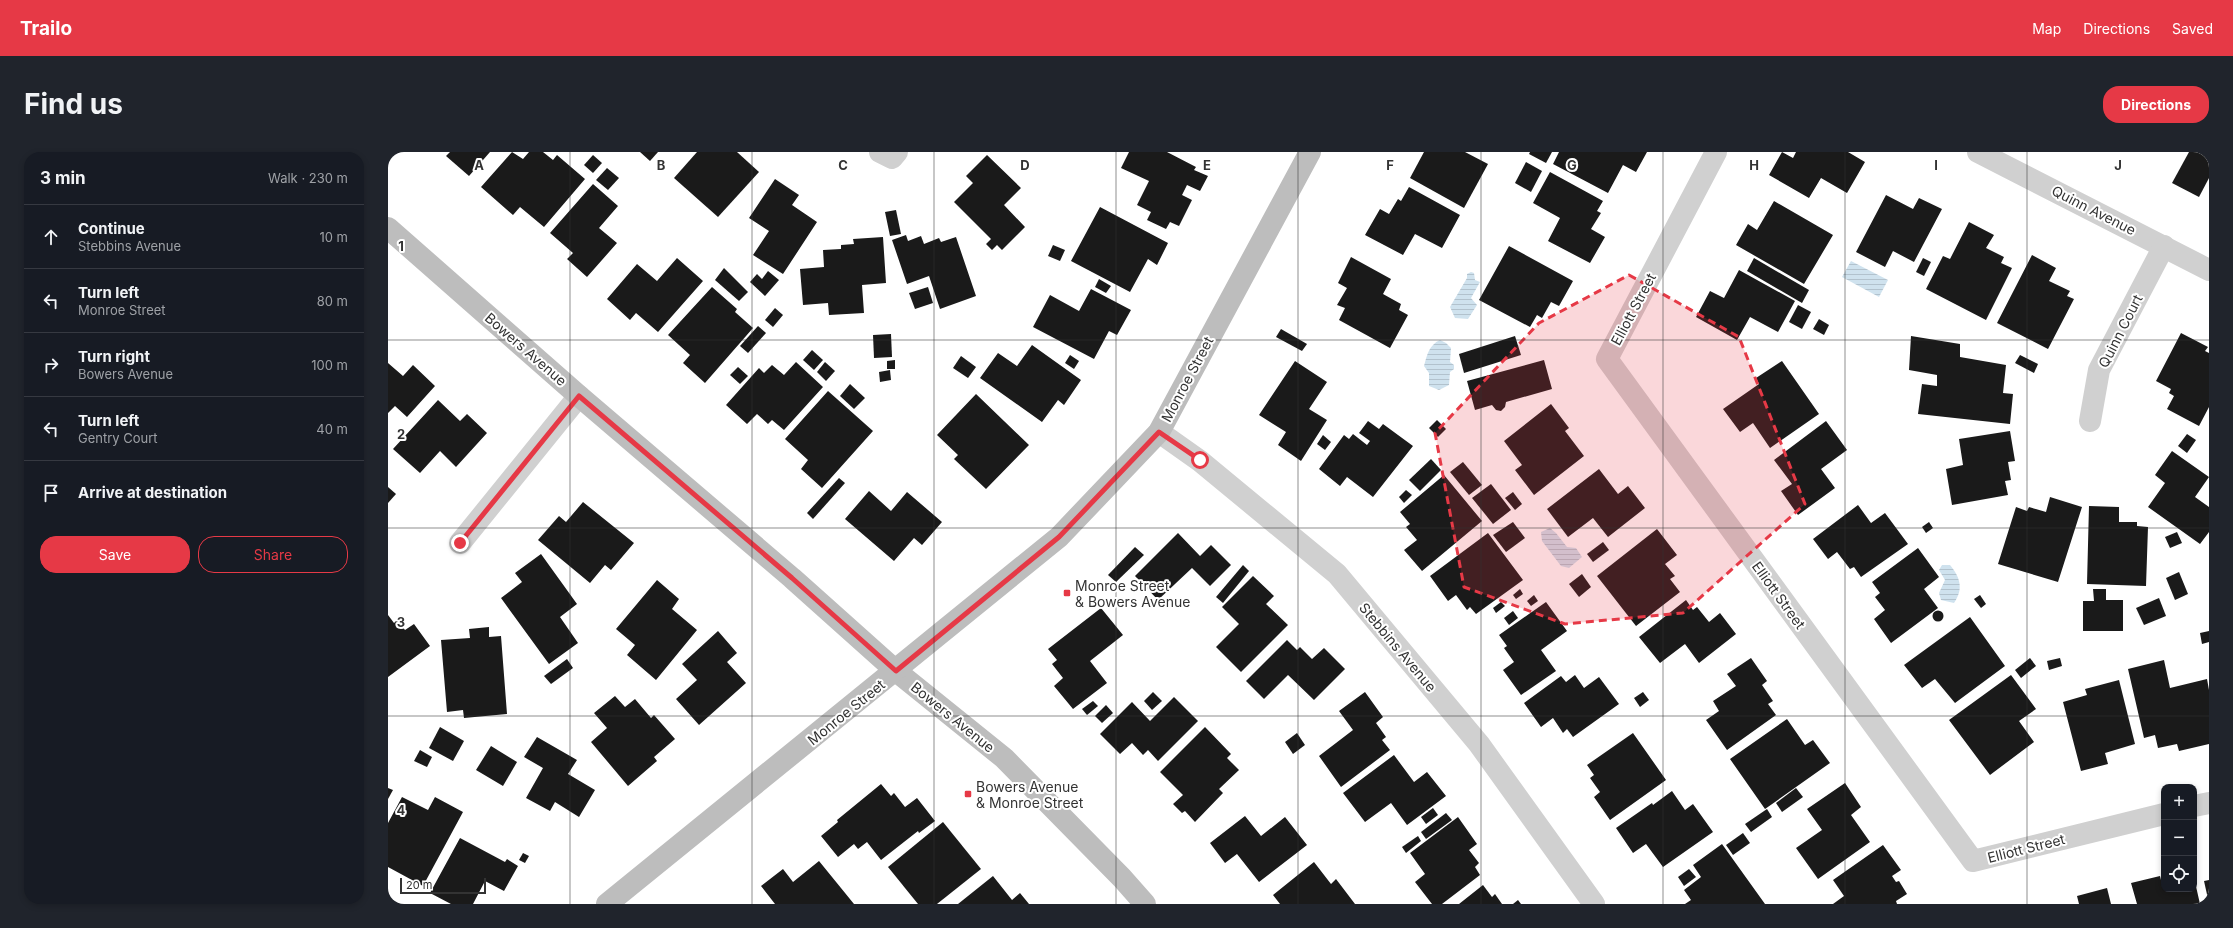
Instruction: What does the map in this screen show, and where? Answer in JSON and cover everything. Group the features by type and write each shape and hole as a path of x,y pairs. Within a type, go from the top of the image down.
{"main road":[{"name":"Monroe Street","path":"608,904 1059,537 1159,432 1310,152"},
{"name":"Bowers Avenue","path":"388,228 579,396 792,578 896,671 1004,758 1122,878 1145,904"}],"street":[{"name":"Elliott Street","path":"1716,152 1607,359 1973,861 2161,815"},
{"name":"Quinn Avenue","path":"1978,152 2209,270"},
{"name":"Quinn Court","path":"2090,421 2100,370 2164,246"},
{"path":"460,543 579,396"},
{"name":"Stebbins Avenue","path":"1159,432 1200,460 1337,574 1479,744 1594,904"},
{"path":"2197,805 2209,803"}],"highlighted area":[{"path":"1629,275 1739,337 1805,504 1683,613 1565,624 1464,587 1435,433 1539,323"}],"water":[{"path":"1851,261 1888,280 1879,297 1842,277"},
{"path":"1471,272 1474,273 1475,280 1480,282 1471,298 1477,305 1468,319 1455,318 1450,307 1467,278 1467,274"},
{"path":"1440,340 1451,348 1450,362 1454,365 1454,369 1450,372 1449,385 1439,390 1429,386 1429,373 1424,366 1427,354 1433,345"},
{"path":"1550,528 1567,547 1576,548 1582,557 1569,568 1561,566 1542,541 1541,532"},
{"path":"1942,565 1950,565 1960,583 1959,593 1954,603 1941,600 1939,593 1945,580 1939,570"}],"building":[{"path":"450,152 490,152 469,176 446,156"},
{"path":"512,152 523,159 529,152 543,152 553,160 557,155 585,179 544,227 520,207 513,215 481,187"},
{"path":"640,152 658,152 650,161"},
{"path":"697,152 737,152 759,172 718,217 674,178"},
{"path":"1129,152 1167,152 1196,167 1194,170 1208,176 1200,191 1187,185 1182,195 1192,200 1179,226 1170,222 1166,229 1147,220 1151,212 1137,205 1149,181 1121,168"},
{"path":"1424,152 1465,152 1488,164 1464,208 1410,178"},
{"path":"1530,152 1552,152 1546,163 1529,154"},
{"path":"1559,152 1647,152 1636,172 1623,165 1608,193 1553,164"},
{"path":"1782,152 1793,158 1796,152 1848,152 1865,162 1847,193 1821,178 1809,198 1769,175"},
{"path":"2189,152 2209,152 2209,178 2199,197 2172,183"},
{"path":"593,155 602,163 593,173 584,165"},
{"path":"987,155 1021,188 1004,205 1025,227 1002,250 997,245 992,250 986,244 991,239 954,202 973,183 966,176"},
{"path":"1526,162 1542,171 1531,192 1515,183"},
{"path":"607,168 619,178 608,190 596,180"},
{"path":"1550,172 1603,201 1597,211 1601,213 1591,229 1605,237 1590,263 1548,241 1560,218 1533,203"},
{"path":"775,179 799,195 792,205 817,222 783,274 753,255 769,231 749,218"},
{"path":"593,184 618,206 599,228 617,243 587,277 567,259 573,253 550,233"},
{"path":"1409,187 1460,215 1442,248 1415,234 1403,255 1365,235 1380,209 1389,214 1398,199 1401,201"},
{"path":"1886,195 1913,209 1919,198 1942,209 1914,262 1893,251 1885,267 1856,252"},
{"path":"1774,201 1833,235 1804,284 1736,245 1748,224 1757,230"},
{"path":"1100,207 1168,243 1157,265 1148,259 1130,292 1071,261"},
{"path":"896,210 901,234 890,236 885,212"},
{"path":"1969,222 1994,235 1986,248 2004,257 2001,263 2012,268 1986,320 1926,289 1943,256 1950,259"},
{"path":"906,235 908,241 921,236 924,244 939,238 941,242 956,237 976,296 940,309 929,276 907,284 892,240"},
{"path":"883,237 886,283 862,285 864,313 829,315 828,303 803,305 800,269 824,267 823,250 841,249 841,245 854,244 853,239"},
{"path":"1053,245 1065,250 1060,261 1048,256"},
{"path":"1509,246 1573,281 1559,306 1551,302 1542,318 1537,315 1530,327 1479,300"},
{"path":"2032,255 2056,268 2049,281 2070,291 2067,296 2074,299 2048,349 1997,323"},
{"path":"1351,257 1391,279 1383,294 1401,304 1399,310 1408,315 1390,348 1339,320 1345,308 1337,305 1347,288 1338,283"},
{"path":"677,258 703,281 658,332 636,313 630,320 607,299 637,264 657,281"},
{"path":"1754,258 1809,290 1802,303 1747,271"},
{"path":"1923,258 1931,262 1924,276 1916,272"},
{"path":"724,268 748,292 739,301 715,280"},
{"path":"1739,270 1795,301 1778,332 1750,317 1737,340 1696,317 1710,291 1724,298"},
{"path":"768,271 779,280 765,296 750,282 757,274 762,279"},
{"path":"1099,279 1111,286 1106,293 1095,287"},
{"path":"712,287 737,309 735,312 753,328 705,383 683,363 690,355 668,335"},
{"path":"928,287 933,303 915,309 909,293"},
{"path":"1091,289 1131,310 1117,335 1109,331 1094,359 1033,327 1050,295 1079,311"},
{"path":"1798,305 1811,312 1802,329 1789,322"},
{"path":"775,308 783,315 773,327 765,320"},
{"path":"1819,319 1829,325 1824,335 1813,329"},
{"path":"758,326 766,333 748,353 740,346"},
{"path":"1281,329 1307,344 1302,351 1276,337"},
{"path":"2181,333 2208,347 2205,351 2209,353 2209,407 2199,426 2167,409 2174,396 2169,393 2171,389 2156,381"},
{"path":"891,334 892,357 874,358 873,335"},
{"path":"1515,336 1521,355 1464,373 1459,354"},
{"path":"1911,336 1960,344 1960,357 2006,365 2003,393 2013,394 2010,424 1918,414 1922,384 1937,386 1937,375 1909,370"},
{"path":"1032,345 1081,380 1064,405 1058,400 1042,422 980,378 998,353 1017,366"},
{"path":"812,350 823,360 814,370 803,360"},
{"path":"1070,355 1079,361 1074,369 1065,363"},
{"path":"2020,355 2038,364 2034,373 2015,363"},
{"path":"961,356 976,367 968,378 953,368"},
{"path":"895,360 895,369 887,369 887,361"},
{"path":"1544,360 1552,389 1506,402 1505,407 1501,411 1496,410 1492,405 1475,410 1467,381"},
{"path":"1295,361 1327,382 1309,409 1327,420 1301,461 1278,445 1286,432 1259,415"},
{"path":"1782,361 1819,414 1770,448 1753,423 1740,432 1723,409 1759,384 1756,378"},
{"path":"796,362 823,387 784,430 772,420 768,424 757,414 747,424 726,405 759,368 764,373 772,365 784,375"},
{"path":"825,362 835,371 826,381 817,372"},
{"path":"388,363 403,376 413,365 435,386 407,417 395,406 388,413"},
{"path":"738,367 748,376 740,384 730,375"},
{"path":"890,370 891,380 880,382 879,372"},
{"path":"850,384 865,398 854,409 840,396"},
{"path":"828,391 873,431 822,488 801,469 808,460 785,439"},
{"path":"976,394 1029,445 986,489 954,459 958,455 937,435"},
{"path":"438,400 460,421 467,414 487,433 456,467 440,451 420,473 393,449"},
{"path":"1551,404 1569,428 1565,431 1584,456 1534,495 1515,470 1522,465 1504,441"},
{"path":"1437,420 1446,429 1438,437 1429,428"},
{"path":"1368,421 1379,429 1383,424 1413,446 1373,497 1347,477 1340,486 1319,469 1344,435 1349,439 1353,434 1367,445 1370,441 1359,433"},
{"path":"1826,421 1847,450 1821,469 1835,488 1798,515 1781,491 1792,484 1774,460"},
{"path":"2010,431 2015,461 2008,462 2011,480 2005,481 2008,495 1952,505 1946,469 1963,465 1959,439"},
{"path":"2187,434 2196,440 2187,453 2178,446"},
{"path":"1323,435 1331,442 1325,450 1317,444"},
{"path":"2172,451 2209,477 2195,497 2209,507 2209,532 2200,544 2148,507 2165,483 2155,475"},
{"path":"1431,459 1441,470 1420,491 1409,480"},
{"path":"1463,462 1482,485 1469,495 1450,472"},
{"path":"1599,469 1618,494 1628,486 1645,508 1608,537 1593,518 1568,537 1547,509"},
{"path":"1444,475 1482,521 1422,571 1404,550 1417,540 1406,527 1410,524 1400,512"},
{"path":"839,478 845,483 813,519 807,513"},
{"path":"1491,484 1511,510 1493,524 1472,498"},
{"path":"388,487 396,494 388,503"},
{"path":"1406,490 1412,495 1404,503 1399,497"},
{"path":"869,491 891,511 907,492 942,522 922,545 914,538 894,561 845,519"},
{"path":"1513,492 1522,504 1515,510 1505,498"},
{"path":"2050,497 2082,507 2058,582 1998,564 2016,507 2027,511 2029,507 2046,512"},
{"path":"583,502 634,543 611,570 605,565 590,583 538,540 559,516 566,522"},
{"path":"1858,505 1871,523 1885,513 1908,544 1861,577 1854,567 1850,569 1837,552 1828,559 1813,539"},
{"path":"2089,506 2119,507 2119,522 2137,522 2137,526 2148,527 2146,586 2087,584"},
{"path":"1513,522 1525,538 1506,552 1493,535"},
{"path":"1929,522 1933,528 1926,533 1922,527"},
{"path":"1657,529 1677,555 1665,564 1675,576 1670,579 1680,592 1636,626 1597,576"},
{"path":"2177,532 2182,543 2170,548 2165,537"},
{"path":"1178,533 1200,556 1211,545 1231,565 1210,586 1192,568 1158,600 1135,576"},
{"path":"1488,533 1523,580 1476,614 1470,607 1467,610 1456,595 1448,601 1430,576"},
{"path":"1603,542 1609,550 1593,562 1587,554"},
{"path":"1135,547 1144,555 1116,582 1108,575"},
{"path":"1918,548 1939,577 1924,589 1938,608 1891,643 1874,619 1885,610 1875,597 1880,593 1872,582"},
{"path":"541,554 577,604 560,617 578,643 549,664 501,598 522,582 515,573"},
{"path":"1243,565 1249,571 1223,603 1216,597"},
{"path":"2179,572 2188,594 2175,600 2166,578"},
{"path":"1582,574 1591,587 1579,597 1569,584"},
{"path":"1253,576 1274,596 1266,604 1288,625 1241,672 1216,647 1239,624 1222,607"},
{"path":"657,580 679,599 672,609 697,630 656,680 627,655 635,645 616,629"},
{"path":"1520,589 1523,594 1516,599 1513,595"},
{"path":"2093,589 2106,589 2106,600 2123,600 2123,631 2083,631 2083,601 2094,601"},
{"path":"1534,595 1538,601 1531,606 1527,601"},
{"path":"1980,595 1986,604 1981,608 1974,599"},
{"path":"2159,598 2166,616 2144,625 2136,608"},
{"path":"1686,600 1693,610 1697,607 1709,622 1720,613 1736,634 1699,663 1685,644 1660,663 1639,637"},
{"path":"1501,602 1505,606 1496,613 1493,608"},
{"path":"1546,602 1567,631 1541,650 1556,671 1521,695 1503,670 1514,662 1504,648 1507,646 1499,635"},
{"path":"1101,608 1123,635 1090,661 1107,683 1073,709 1054,686 1063,678 1052,664 1057,660 1048,649"},
{"path":"1513,611 1518,618 1509,625 1504,618"},
{"path":"1936,611 1940,611 1942,612 1942,620 1936,621 1933,618 1933,614"},
{"path":"388,615 394,623 397,620 405,630 414,624 430,646 388,677"},
{"path":"1970,617 2005,666 1955,703 1935,679 1922,688 1904,665"},
{"path":"489,627 489,637 501,636 507,714 464,718 463,710 447,712 441,640 470,638 469,629"},
{"path":"718,631 737,653 727,662 746,683 699,725 676,699 697,680 682,664"},
{"path":"2209,631 2209,642 2202,644 2200,633"},
{"path":"1287,640 1297,650 1300,647 1312,659 1324,648 1345,669 1314,700 1288,675 1264,699 1246,681"},
{"path":"1751,658 1767,681 1762,685 1773,701 1768,704 1776,715 1727,750 1706,720 1719,711 1713,701 1736,686 1727,674"},
{"path":"2030,658 2036,666 2021,678 2015,670"},
{"path":"2060,658 2062,666 2049,670 2047,661"},
{"path":"567,659 573,668 551,684 544,676"},
{"path":"2164,660 2170,688 2207,679 2209,690 2209,744 2179,751 2177,744 2158,748 2155,735 2144,738 2128,669"},
{"path":"1575,675 1584,688 1599,677 1619,704 1573,737 1567,729 1563,733 1553,718 1541,727 1524,703 1561,676 1566,682"},
{"path":"2011,675 2036,709 2019,721 2034,742 1990,775 1949,720"},
{"path":"2119,680 2135,744 2105,753 2108,764 2081,771 2063,702 2087,695 2085,689"},
{"path":"1153,692 1162,701 1152,710 1144,701"},
{"path":"1365,692 1383,717 1376,723 1386,737 1382,740 1390,750 1341,787 1319,756 1353,730 1339,711"},
{"path":"1643,692 1649,700 1640,707 1634,698"},
{"path":"615,696 625,707 635,699 651,718 654,715 675,739 654,757 657,761 628,786 591,742 607,728 594,713"},
{"path":"1174,697 1198,721 1158,761 1148,750 1143,755 1132,743 1120,754 1100,734 1132,702 1150,721"},
{"path":"1093,701 1098,706 1087,715 1082,709"},
{"path":"1106,705 1113,713 1102,723 1095,716"},
{"path":"1787,719 1805,745 1813,740 1830,763 1765,809 1730,759"},
{"path":"440,727 464,741 453,761 429,748"},
{"path":"1205,727 1231,754 1227,758 1239,770 1219,789 1223,793 1195,822 1185,811 1182,813 1173,804 1183,795 1160,772"},
{"path":"1297,733 1305,745 1293,754 1285,742"},
{"path":"1633,733 1666,780 1610,820 1594,797 1600,792 1590,778 1594,775 1587,765"},
{"path":"537,737 577,760 568,774 595,790 579,817 555,802 550,811 526,798 543,768 524,757"},
{"path":"491,746 517,762 503,786 476,770"},
{"path":"420,750 432,757 427,767 414,761"},
{"path":"1394,755 1414,782 1427,772 1446,796 1407,825 1391,803 1365,822 1343,793"},
{"path":"1845,783 1861,807 1851,815 1870,842 1818,879 1796,848 1822,830 1807,809"},
{"path":"881,784 891,796 894,793 905,807 917,798 935,821 919,833 918,831 881,860 867,842 858,849 854,844 838,857 821,836 838,822 837,820"},
{"path":"388,788 393,790 388,799"},
{"path":"1796,788 1803,797 1782,812 1776,803"},
{"path":"1672,791 1685,810 1693,804 1713,832 1663,867 1646,844 1633,853 1616,828 1652,803 1653,805"},
{"path":"402,797 428,810 435,797 463,812 423,886 388,867 388,823"},
{"path":"1433,808 1438,815 1426,824 1421,817"},
{"path":"1767,809 1772,817 1751,832 1745,824"},
{"path":"1446,813 1452,820 1426,839 1421,832"},
{"path":"1245,816 1261,836 1285,817 1307,845 1259,882 1237,854 1225,863 1210,843"},
{"path":"1458,817 1477,844 1469,850 1479,863 1475,867 1480,875 1442,904 1432,904 1415,882 1425,874 1410,853"},
{"path":"943,822 981,869 937,904 918,904 888,867"},
{"path":"1743,833 1750,843 1733,855 1726,845"},
{"path":"1418,836 1421,841 1406,853 1402,847"},
{"path":"460,838 505,862 507,859 518,866 504,891 485,881 473,904 451,904 430,893"},
{"path":"1722,844 1765,904 1685,904 1691,900 1684,890 1701,877 1693,865"},
{"path":"1883,845 1901,870 1892,876 1896,882 1899,881 1907,894 1896,901 1897,904 1833,904 1844,896 1833,880"},
{"path":"523,853 529,856 525,863 519,860"},
{"path":"819,861 854,904 775,904 761,886 783,869 793,882"},
{"path":"1314,862 1331,884 1336,879 1355,904 1280,904 1273,895"},
{"path":"1689,869 1696,877 1684,886 1678,877"},
{"path":"993,876 1012,900 1020,893 1029,904 958,904"},
{"path":"2160,876 2161,892 2197,891 2200,904 2137,904 2131,883"},
{"path":"2209,880 2209,899 2208,899 2204,881"},
{"path":"1483,885 1492,897 1495,894 1502,904 1459,904"},
{"path":"2107,888 2111,904 2079,904 2077,896"},
{"path":"1518,900 1521,904 1513,904"}],"place":[{"name":"Monroe Street & Bowers Avenue","path":"1067,593"},
{"name":"Bowers Avenue & Monroe Street","path":"968,794"}],"route":[{"path":"460,543 579,396 792,578 896,671 1059,537 1159,432 1200,460"}]}
